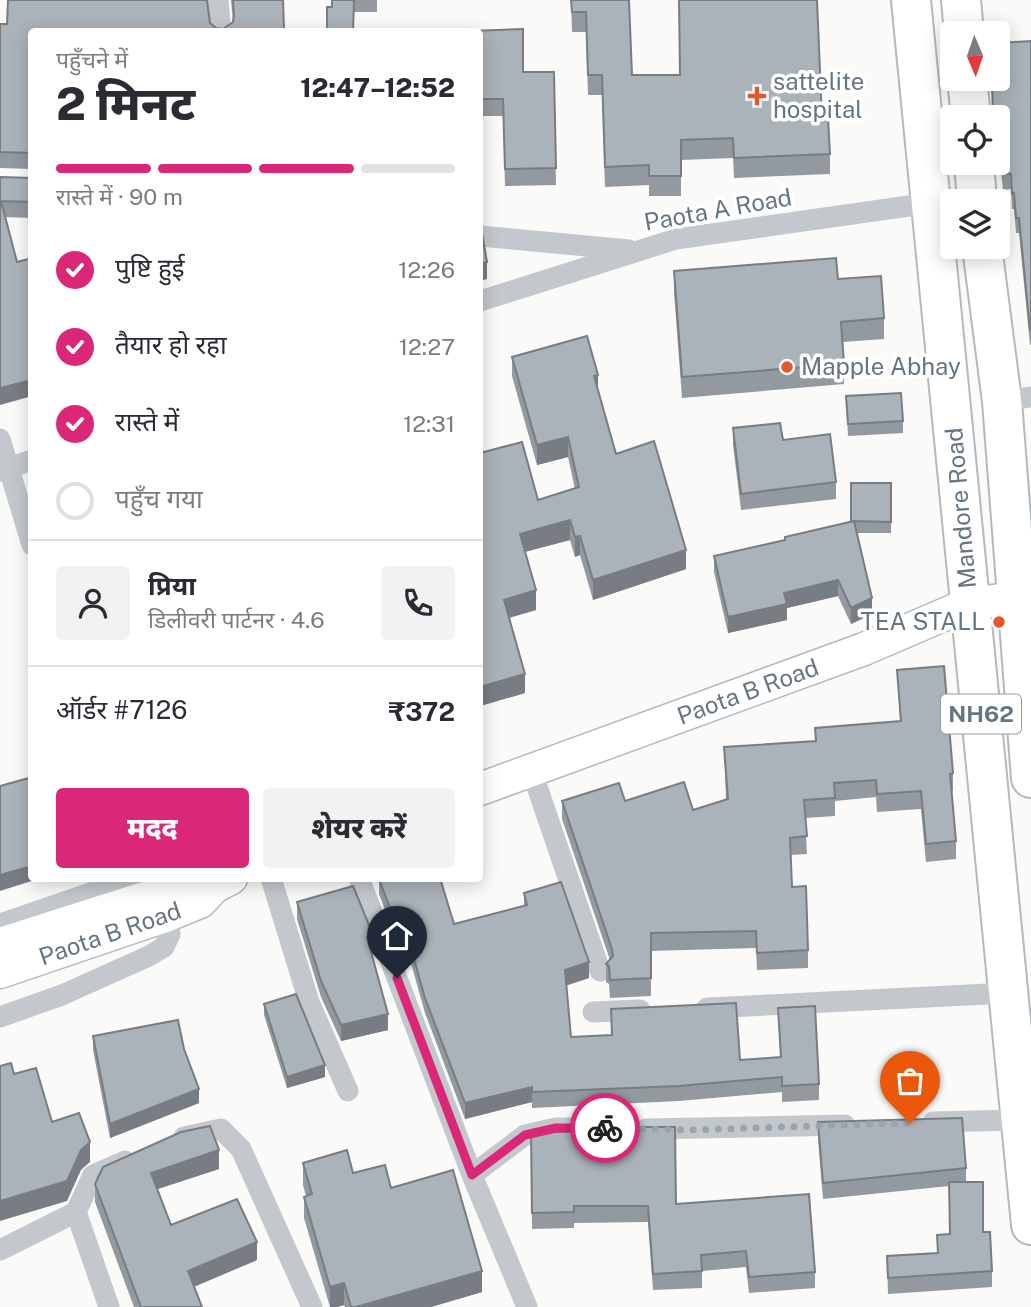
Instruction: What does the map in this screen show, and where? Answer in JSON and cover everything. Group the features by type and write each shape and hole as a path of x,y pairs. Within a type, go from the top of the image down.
{"highway":[{"name":"Mandore Road","path":"911,0 1031,1225"},
{"path":"961,0 963,21"},
{"name":"Mandore Road","path":"985,259 1016,399 1016,598 1026,655 1031,778"}],"street":[{"path":"218,1 221,28"},
{"name":"Paota A Road","path":"483,301 676,239 930,204"},
{"path":"483,236 638,251"},
{"path":"0,439 5,469 28,534"},
{"path":"5,469 28,461"},
{"name":"Paota B Road","path":"483,788 864,649 969,604 1016,598"},
{"path":"532,772 600,971"},
{"path":"272,882 309,1002 348,1091"},
{"path":"361,882 472,1175 527,1307"},
{"name":"Paota B Road","path":"0,944 154,891 223,883"},
{"path":"0,924 154,891 170,934 164,947 149,956 62,995 0,1017"},
{"name":"Paota B Road","path":"0,972 154,891"},
{"path":"687,1008 1009,993"},
{"path":"593,1012 660,1010"},
{"path":"910,1123 1021,1120"},
{"path":"472,1175 525,1135 556,1128 688,1130 868,1124"},
{"path":"165,1144 177,1138 221,1129 241,1149 312,1307"},
{"path":"0,1250 76,1212 93,1175 141,1154"},
{"path":"76,1212 109,1307"}],"building":[{"path":"8,0 207,0 210,23 216,28 28,28 28,153 0,152 0,24 7,24"},
{"path":"233,0 283,0 284,28 224,28 233,22"},
{"path":"332,0 354,0 353,28 327,28 327,7 332,7"},
{"path":"571,0 629,0 632,75 680,75 679,0 817,0 822,118 828,118 830,154 734,158 733,138 681,140 681,176 649,176 649,165 605,167 602,75 588,75 586,12 572,12"},
{"path":"523,29 523,72 554,72 556,168 505,169 503,99 483,99 483,31"},
{"path":"1031,41 1031,330 1019,218 1016,218 1010,174 1010,105 993,105 992,91 1010,91 1010,42"},
{"path":"0,177 28,178 28,202 1,201 17,262 28,259 28,381 0,388"},
{"path":"483,239 487,262 483,263"},
{"path":"836,258 838,279 881,276 884,318 841,322 844,364 682,377 674,271"},
{"path":"587,336 598,375 594,376 616,454 654,441 686,550 593,580 580,536 575,537 570,520 520,534 536,590 504,600 525,674 483,686 483,452 522,442 538,500 579,487 568,437 537,445 512,357"},
{"path":"901,393 903,421 848,424 846,396"},
{"path":"780,423 783,440 830,434 836,482 741,494 733,428"},
{"path":"851,483 891,483 891,522 851,521"},
{"path":"854,521 872,598 851,608 838,580 784,593 787,604 728,617 714,556"},
{"path":"944,666 956,841 926,844 921,791 877,794 876,780 834,783 835,798 804,800 807,836 790,838 792,887 806,886 808,950 757,953 756,931 651,933 651,978 610,980 609,966 606,964 613,956 612,949 562,801 619,783 625,801 684,782 693,810 728,799 724,747 816,741 815,728 901,721 897,670"},
{"path":"28,778 28,867 0,875 0,786"},
{"path":"380,882 441,882 454,924 527,905 524,893 561,882 589,962 565,970 571,1037 612,1035 611,1009 736,1003 740,1060 781,1057 778,1008 815,1006 819,1084 782,1086 782,1077 679,1086 532,1092 532,1087 465,1103 425,998 405,927 398,929"},
{"path":"353,886 373,935 367,937 388,1014 341,1025 321,981 297,902"},
{"path":"296,994 325,1065 287,1077 264,1004"},
{"path":"178,1020 184,1049 199,1089 110,1124 93,1036"},
{"path":"11,1063 14,1074 36,1068 52,1122 79,1113 90,1142 81,1150 67,1181 0,1201 0,1066"},
{"path":"962,1118 966,1168 823,1183 818,1122"},
{"path":"210,1126 219,1150 151,1173 171,1225 237,1199 257,1242 188,1271 202,1307 141,1307 95,1184 103,1167 181,1132"},
{"path":"566,1127 675,1127 676,1204 809,1194 815,1272 749,1277 746,1251 701,1255 702,1271 653,1274 648,1206 574,1206 574,1212 532,1213 531,1132 567,1132"},
{"path":"347,1150 353,1173 385,1165 391,1188 453,1170 482,1271 351,1307 344,1283 330,1287 304,1197 312,1194 303,1163"},
{"path":"949,1182 983,1182 983,1232 990,1232 992,1271 888,1278 887,1256 938,1253 937,1235 950,1234"}],"way so far":[{"path":"605,1128 688,1130 910,1123"}],"place":[{"name":"sattelite hospital","path":"757,96"},
{"name":"Mapple Abhay","path":"787,367"},
{"name":"TEA STALL","path":"999,622"}],"route":[{"path":"397,978 472,1175 525,1135 556,1128 605,1128"}]}
